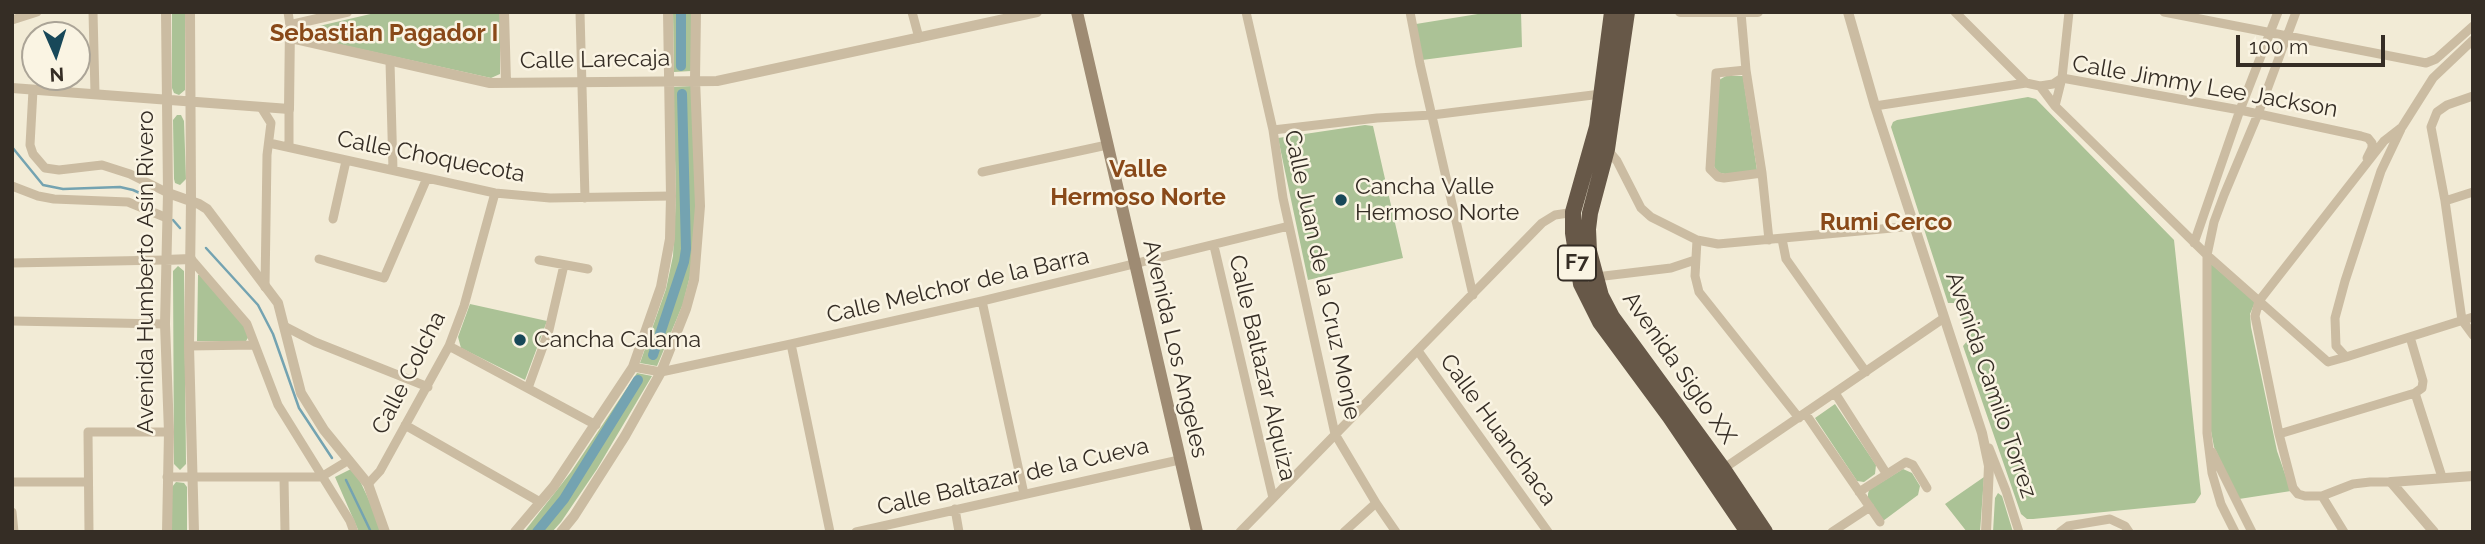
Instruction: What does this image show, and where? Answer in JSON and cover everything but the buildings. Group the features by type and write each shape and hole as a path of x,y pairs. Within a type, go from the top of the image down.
{"highway":[{"name":"Avenida Siglo XX","path":"1612,12 1597,127 1600,146 1573,212 1573,233 1581,284 1600,322 1670,417 1765,532"},
{"name":"Avenida Siglo XX","path":"1627,12 1600,146 1588,229 1589,251 1601,296 1612,317 1717,473 1748,532"}],"main road":[{"name":"Avenida Los Angeles","path":"1077,12 1197,532"}],"street":[{"path":"12,20 37,12"},
{"path":"93,12 95,93"},
{"name":"Avenida Humberto Asín Rivero","path":"166,12 168,193 164,324 169,432 167,532"},
{"name":"Avenida Humberto Asín Rivero","path":"190,12 189,346 194,532"},
{"path":"288,12 291,38 289,148"},
{"path":"290,25 347,12"},
{"path":"504,12 506,83"},
{"path":"580,12 585,198"},
{"path":"515,532 554,486 633,367 661,287 668,261 671,197 668,12"},
{"path":"561,532 611,459 661,372 686,309 697,262 700,206 695,79 696,12"},
{"path":"912,12 919,38"},
{"name":"Calle Larecaja","path":"291,38 490,83 716,80 736,78 1037,12"},
{"name":"Calle Juan de la Cruz Monje","path":"1246,12 1273,130 1280,186 1335,434 1396,532"},
{"path":"1410,12 1474,295"},
{"path":"1680,12 1758,12"},
{"path":"1741,12 1746,70 1769,240"},
{"name":"Avenida Camilo Torrez","path":"1848,12 1875,106 1944,318 2018,532"},
{"path":"1955,12 2026,83"},
{"path":"2055,106 2062,78 2069,12"},
{"path":"2164,12 2426,63 2436,60 2473,26"},
{"path":"2194,243 2240,110 2278,12"},
{"path":"2235,532 2221,504 2212,473 2207,433 2207,255 2214,222 2296,12"},
{"path":"2346,357 2336,346 2335,318 2381,170 2402,127 2433,78 2473,40"},
{"path":"390,62 393,170"},
{"path":"1746,70 1716,73 1710,170 1718,177 1724,178 1762,173"},
{"name":"Calle Jimmy Lee Jackson","path":"1875,106 2026,83 2040,86 2053,84 2062,78 2240,110 2368,138 2372,148 2360,172"},
{"path":"2040,86 2055,106 2194,243 2328,362 2473,317"},
{"path":"33,91 30,145 33,154 45,168 51,170 102,165 130,174 207,209 278,303 301,393 324,430 368,484 385,532"},
{"path":"54,91 289,108"},
{"path":"1273,130 1377,118 1432,115 1601,93"},
{"path":"2473,96 2447,105 2433,119 2431,135 2445,201 2462,320 2473,335"},
{"path":"261,107 271,123 265,287"},
{"path":"2402,127 2384,141 2259,300 2255,316 2256,327 2279,434 2293,488 2298,494 2322,496 2353,484 2370,481 2473,476"},
{"name":"Calle Choquecota","path":"269,143 495,193 550,198 671,197"},
{"path":"982,173 1107,145"},
{"path":"1600,146 1617,161 1641,208 1651,217 1697,240 1718,244 1914,226"},
{"path":"333,219 346,161"},
{"path":"320,259 384,278 427,178"},
{"path":"12,186 54,199 128,202 167,218"},
{"path":"2445,201 2473,192"},
{"name":"Calle Colcha","path":"368,484 375,478 449,346 464,306 495,193"},
{"path":"1240,532 1542,223 1555,215 1590,213"},
{"name":"Calle Melchor de la Barra","path":"633,367 661,372 982,301 1289,226"},
{"path":"1782,239 1786,259 1866,372"},
{"path":"1697,240 1695,276 1699,292 1802,416 1880,522"},
{"name":"Calle Baltazar Alquiza","path":"1214,246 1273,498"},
{"path":"12,263 191,259 247,324 278,405 350,521 354,532"},
{"path":"539,260 588,269"},
{"path":"1596,277 1671,268 1695,260"},
{"path":"528,388 549,330 564,265"},
{"path":"982,301 1024,494"},
{"path":"1717,473 1944,318"},
{"path":"12,329 12,321 164,324"},
{"path":"284,326 315,342 428,387"},
{"path":"2279,434 2415,393 2422,388 2423,381 2410,337"},
{"path":"791,344 830,532"},
{"path":"189,346 255,345"},
{"path":"449,346 596,425"},
{"name":"Calle Huanchaca","path":"1418,351 1548,532"},
{"path":"1835,393 1886,473"},
{"path":"2415,393 2442,477"},
{"path":"405,425 540,502"},
{"path":"89,532 88,432 169,432"},
{"path":"1982,433 1990,466 1986,532"},
{"path":"2210,447 2252,532"},
{"path":"167,477 321,477 349,460"},
{"name":"Calle Baltazar de la Cueva","path":"856,532 1179,460"},
{"path":"1859,492 1901,463 1909,463 1927,488"},
{"path":"284,478 285,532"},
{"path":"12,482 88,482"},
{"path":"2390,482 2434,532"},
{"path":"2322,496 2344,532"},
{"path":"1344,532 1376,503"},
{"path":"1832,532 1870,507"},
{"path":"955,509 959,532"},
{"path":"12,512 14,532"},
{"path":"2060,532 2068,526 2110,520 2125,526 2129,532"}],"green space":[{"path":"172,12 185,12 185,90 179,95 174,93 172,88"},
{"path":"379,12 500,12 500,74 491,78 315,39 314,30 319,26"},
{"path":"673,12 692,12 691,71 674,72"},
{"path":"1521,12 1522,47 1422,60 1416,24 1484,13"},
{"path":"1726,76 1743,76 1757,170 1725,174 1717,172 1714,166 1719,80"},
{"path":"692,86 696,207 691,272 683,304 657,366 640,363 666,289 673,256 676,196 673,87"},
{"path":"2028,97 2036,99 2174,240 2201,494 2195,503 2033,519 2027,519 2021,514 1963,346 1968,340 1956,303 1948,303 1891,127 1897,120"},
{"path":"177,115 181,115 184,121 186,179 180,185 175,183 174,179 173,120"},
{"name":"Cancha Valle Hermoso Norte","path":"1373,126 1403,258 1308,280 1278,138"},
{"path":"2209,262 2255,302 2250,314 2251,327 2277,451 2291,491 2239,499 2214,447 2211,431"},
{"path":"178,266 184,271 186,464 180,470 174,464 173,271"},
{"path":"198,275 242,322 249,336 246,341 197,341"},
{"path":"470,304 547,321 525,380 461,348 458,337"},
{"path":"637,373 652,376 597,469 561,522 552,532 524,532 571,472"},
{"path":"1835,404 1876,465 1875,474 1864,482 1857,481 1815,418"},
{"path":"351,469 360,481 381,532 359,532 335,477"},
{"path":"1903,469 1912,473 1920,486 1918,495 1883,521 1868,498 1869,490"},
{"path":"1984,477 1980,532 1967,532 1945,504"},
{"path":"176,482 184,483 187,487 187,532 172,532 172,487"},
{"path":"1998,493 2002,496 2013,532 1993,532 1995,498"}],"waterway":[{"path":"681,12 681,66"},
{"path":"653,355 686,249 682,94"},
{"path":"12,147 43,185 63,189 120,187 153,199"},
{"path":"173,220 180,228"},
{"path":"206,248 258,305 273,334 299,408 332,458"},
{"path":"537,532 564,499 638,380"},
{"path":"346,480 371,532"}],"place":[{"name":"Cancha Valle Hermoso Norte","path":"1341,200"},
{"name":"Cancha Calama","path":"520,340"}],"district":[{"name":"Sebastian Pagador I","path":"384,34"},
{"name":"Valle Hermoso Norte","path":"1138,184"},
{"name":"Rumi Cerco","path":"1886,223"}]}
